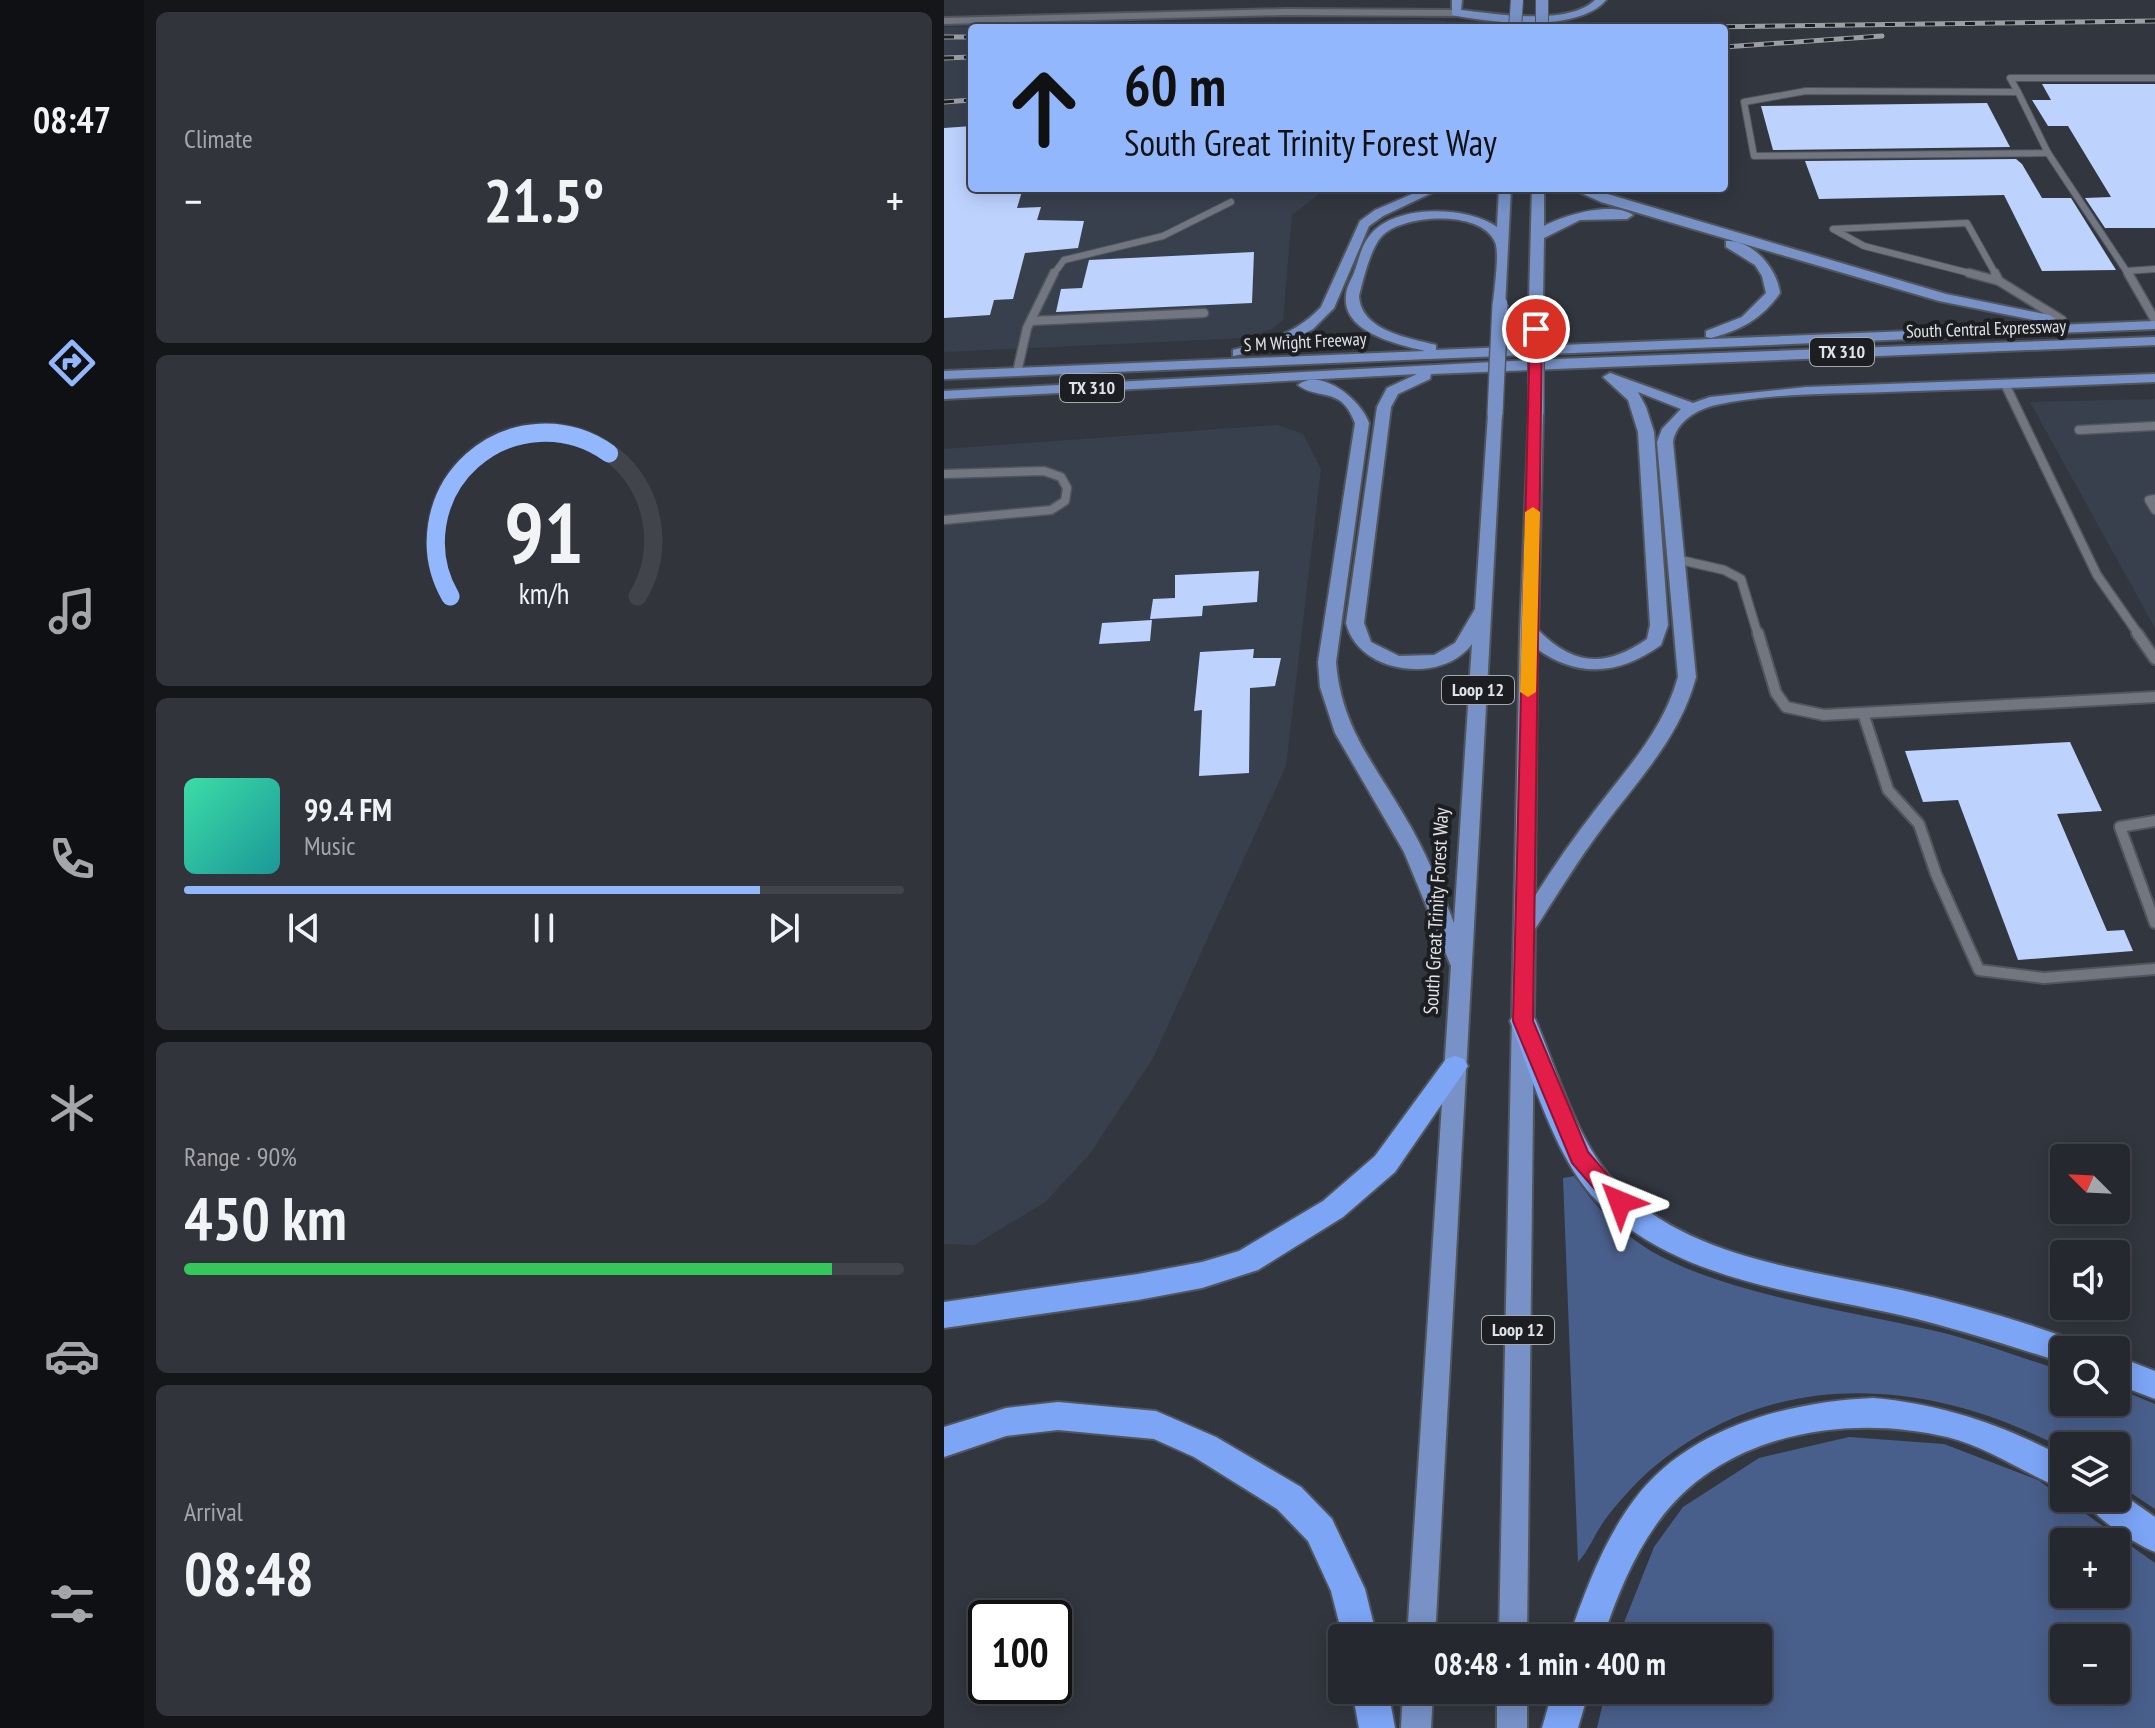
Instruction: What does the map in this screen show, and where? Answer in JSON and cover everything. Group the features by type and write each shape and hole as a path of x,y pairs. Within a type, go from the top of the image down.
{"highway":[{"path":"1523,1021 1579,1157 1605,1189 1636,1216 1669,1238 1707,1256 1753,1271 1964,1318 2050,1345"},
{"path":"944,1315 1138,1287 1202,1275 1248,1261 1333,1209 1385,1164 1455,1066"},
{"path":"2130,1375 2155,1385"},
{"path":"1590,1624 1646,1510 1689,1467 1729,1443 1770,1427 1813,1417 1864,1412 1909,1416 1947,1422 2007,1443 2050,1466"},
{"path":"944,1442 1006,1422 1058,1416 1156,1425 1205,1447 1289,1498 1320,1530 1348,1589 1357,1624"},
{"path":"2120,1512 2155,1536"},
{"path":"1373,1704 1377,1728"},
{"path":"1560,1728 1567,1704"}],"main road":[{"path":"1457,0 1456,13 1553,18 1590,11 1601,0"},
{"path":"1515,24 1517,0"},
{"path":"1542,0 1542,24"},
{"path":"1172,366 1263,348 1309,327 1327,308 1364,224 1379,213 1427,192"},
{"name":"South Great Trinity Forest Way","path":"1422,1624 1495,414 1505,192"},
{"name":"Loop 12","path":"1513,1624 1538,192"},
{"path":"1587,192 1944,298 2024,316 2154,323"},
{"path":"1537,237 1564,220 1580,215 1631,215 1731,244 1747,252 1767,269 1773,293 1756,315 1739,325 1712,334 1667,343"},
{"path":"1467,353 1411,343 1378,330 1359,314 1353,304 1353,295 1372,241 1383,229 1395,223 1424,216 1467,218 1490,227 1501,241"},
{"name":"South Central Expressway","path":"1667,343 2154,323"},
{"name":"South Central Expressway","path":"1530,364 2155,341"},
{"name":"S M Wright Freeway","path":"944,375 1667,343"},
{"path":"1530,364 1610,377 1685,405"},
{"name":"S M Wright Freeway","path":"944,395 1530,364"},
{"path":"1449,369 1414,379 1392,391 1386,398 1355,623 1358,636 1366,648 1398,661 1418,662 1450,654 1461,646 1482,610"},
{"path":"1529,631 1555,657 1594,665 1628,660 1655,641 1659,625 1646,432 1642,411 1633,392 1610,377"},
{"path":"1646,432 1657,416 1685,405 1734,398 1806,391 2155,378"},
{"path":"1241,380 1318,386 1350,400 1359,411 1362,423 1327,662 1327,687 1335,715 1347,740 1408,839 1461,966"},
{"path":"1526,926 1575,850 1663,737 1683,698 1687,677 1665,442 1685,405"},
{"path":"1416,1728 1417,1704"},
{"path":"1512,1704 1512,1728"}],"street":[{"path":"944,21 1285,12 1456,13"}],"lane":[{"path":"2154,323 2127,271 2048,153 2010,78 2155,78"},
{"path":"2018,92 1806,91 1744,102 1754,156 2048,153"},
{"path":"1017,372 1019,347 1054,272 1064,260 1163,236 1231,202"},
{"path":"1999,281 1967,223 1833,229 1864,246 1999,281 2062,320"},
{"path":"2127,271 2155,269"},
{"path":"1031,321 1204,313"},
{"path":"2005,384 2097,575 2155,659"},
{"path":"2079,430 2155,426"},
{"path":"944,474 1044,471 1061,477 1067,488 1065,501 1051,510 944,520"},
{"path":"2155,499 2149,500 2155,510"},
{"path":"1676,559 1724,570 1741,579 1776,693 1786,707 1824,715 2155,698"},
{"path":"1863,713 1888,790 1919,824 1936,874 1979,970 2003,978 2032,978 2155,969"},
{"path":"2155,821 2120,827 2155,923"}],"shaded area":[{"path":"1423,20 1446,21 1446,24 1149,24"},
{"path":"944,27 968,27 968,192 1322,192 1292,215 1283,320 1272,329 1244,338 944,352"},
{"path":"2155,399 2155,628 2030,402"},
{"path":"1277,425 1303,434 1321,469 1286,766 1153,1058 1089,1155 1044,1203 974,1245 944,1244 944,449"},
{"path":"1574,1176 1599,1208 1639,1244 1714,1279 1787,1299 1948,1334 2050,1366 2050,1416 2130,1416 2130,1394 2155,1404 2155,1509 2130,1492 2130,1432 2050,1432 2050,1443 2012,1425 1959,1407 1906,1396 1852,1393 1798,1398 1746,1413 1696,1437 1649,1471 1631,1489 1604,1521 1578,1562 1563,1178"},
{"path":"1849,1437 1944,1444 2038,1480 2050,1489 2050,1512 2083,1512 2106,1528 2050,1528 2050,1608 2130,1608 2130,1545 2155,1563 2155,1728 1597,1728 1603,1704 1772,1704 1772,1624 1624,1624 1654,1547 1683,1507 1759,1458"}],"building":[{"path":"2042,84 2155,84 2155,228 2105,228 2085,198 2111,197 2068,126 2048,126 2032,100 2051,100"},
{"path":"1987,103 2010,147 1773,150 1761,106"},
{"path":"968,126 968,192 1022,192 1017,208 1041,207 1037,220 1084,221 1078,248 1025,253 1013,299 994,300 990,315 944,318 944,128"},
{"path":"2016,159 2042,198 2071,198 2116,270 2042,271 2004,195 1819,199 1805,161"},
{"path":"1254,252 1252,303 1056,312 1061,289 1082,288 1089,260"},
{"path":"1259,571 1257,602 1203,606 1202,616 1150,619 1153,599 1175,598 1175,575"},
{"path":"1152,620 1150,641 1099,644 1102,623"},
{"path":"1254,649 1253,658 1281,658 1275,686 1250,688 1249,773 1199,776 1202,710 1194,711 1200,652"},
{"path":"2070,742 2102,811 2057,814 2107,931 2124,930 2133,951 2018,960 1958,800 1923,802 1905,751"}],"railway":[{"path":"1728,27 2155,21"},
{"path":"1728,47 1882,36"},
{"path":"944,37 968,37"},
{"path":"944,58 968,57"},
{"path":"944,102 968,100"}],"slow traffic":[{"path":"1528,692 1533,512"}],"route":[{"path":"1536,329 1523,1021 1579,1157 1620,1202"}]}
